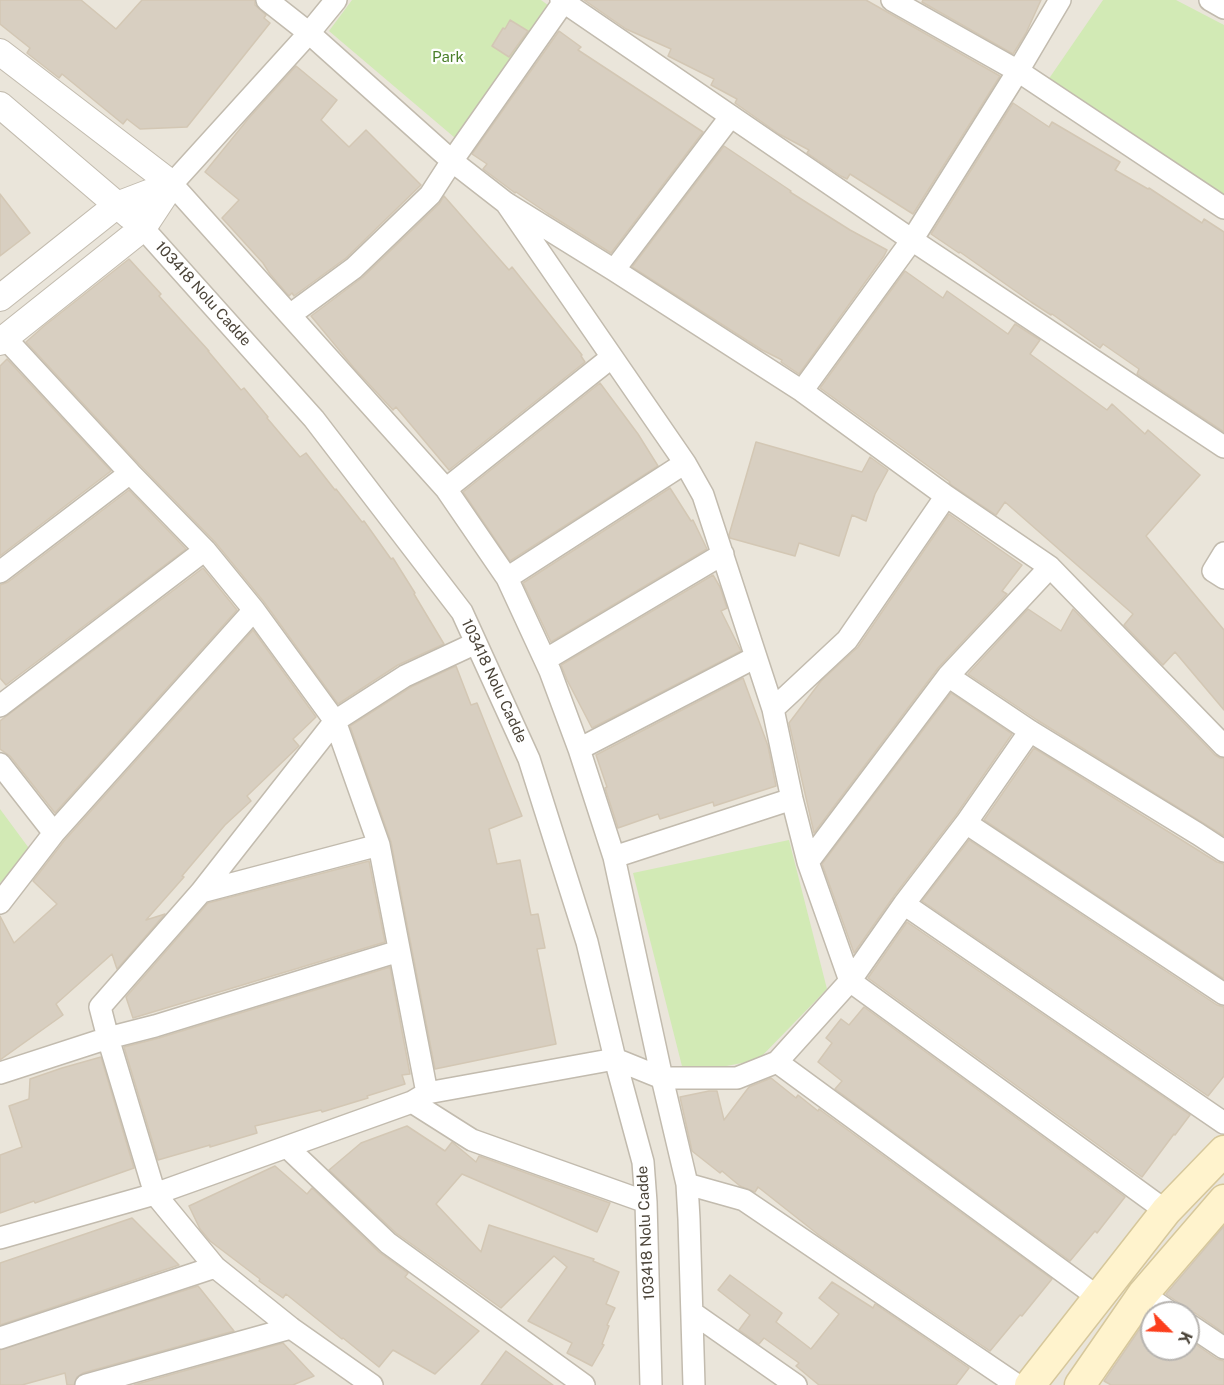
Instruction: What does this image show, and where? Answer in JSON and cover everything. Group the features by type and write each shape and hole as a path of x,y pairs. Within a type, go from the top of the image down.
{"main road":[{"path":"1030,1385 1166,1211 1224,1151"},
{"path":"1089,1382 1143,1294 1219,1214"}],"street":[{"path":"267,0 309,33 452,161 506,203 802,391 946,496 1050,567 1224,746"},
{"path":"336,0 309,33 172,184 143,228 3,340 205,550 254,610 335,721 379,846 399,951 419,1097 472,1140 646,1202"},
{"path":"892,0 1018,71 1224,208"},
{"path":"802,391 912,240 1060,0"},
{"path":"1210,0 1224,8"},
{"path":"290,315 354,267 430,195 563,1 912,240 1224,447"},
{"path":"0,52 172,184 446,489 507,578 544,660 579,749 614,856 687,1185 694,1385"},
{"name":"103418 Nolu Cadde","path":"0,105 143,228 314,419 462,612 529,759 587,942 643,1162 651,1385"},
{"path":"614,270 730,116"},
{"path":"0,298 117,205 172,184"},
{"path":"506,203 685,462 704,495 772,709 808,862 850,981 1166,1211"},
{"path":"446,489 612,357"},
{"path":"507,578 685,462"},
{"path":"0,572 130,473"},
{"path":"772,709 847,640 946,496"},
{"path":"0,706 205,550"},
{"path":"1224,553 1213,571 1224,578"},
{"path":"544,660 723,554"},
{"path":"808,862 948,675 1050,567"},
{"path":"0,903 54,833 254,610"},
{"path":"372,1385 291,1328 215,1267 155,1194 100,1007 201,892 335,721 405,676 476,643"},
{"path":"579,749 756,657"},
{"path":"948,675 1029,731 1224,851"},
{"path":"0,1238 155,1194 419,1097 615,1059 662,1078 737,1078 777,1062 850,981 904,904 966,823 1029,731"},
{"path":"0,764 54,833"},
{"path":"614,856 792,799"},
{"path":"966,823 1224,994"},
{"path":"201,892 379,846"},
{"path":"904,904 1224,1123"},
{"path":"0,1072 399,951"},
{"path":"777,1062 1099,1298"},
{"path":"287,1147 388,1243 584,1385"},
{"path":"687,1185 744,1200 1017,1385"},
{"path":"0,1338 215,1267"},
{"path":"1143,1294 1153,1301"},
{"path":"693,1312 796,1385"},
{"path":"86,1385 291,1328"},
{"path":"1200,1332 1224,1348"}],"shaded area":[{"path":"0,0 1224,0 1224,1385 0,1385"}],"green space":[{"name":"Park","path":"352,0 541,0 552,8 461,143 329,31"},
{"path":"1103,0 1176,0 1224,25 1224,195 1048,80"},
{"path":"0,809 31,851 0,883"},
{"path":"789,840 827,989 758,1060 684,1074 633,873"}],"building":[{"path":"0,0 81,0 116,29 142,0 255,0 255,5 266,15 264,18 270,23 187,127 140,129 127,119 123,124 62,74 59,78 27,53 30,48 0,24"},
{"path":"584,0 866,0 1000,76 913,214 850,174 847,179 841,176 807,153 809,150 779,134 735,103 737,99 711,85 714,79 668,56 671,49 626,29"},
{"path":"923,0 1041,0 1026,33 1013,54 922,2"},
{"path":"510,20 528,31 509,57 492,46"},
{"path":"559,31 581,47 578,50 703,132 611,253 515,193 483,169 487,164 472,154"},
{"path":"296,66 337,100 321,120 349,147 366,130 421,185 346,258 294,296 292,293 289,296 222,218 239,200 205,172 248,119"},
{"path":"1013,103 1049,127 1052,122 1120,162 1115,170 1149,188 1202,223 1204,219 1224,232 1224,432 1137,374 1139,369 1103,344 1100,348 931,234"},
{"path":"724,146 790,192 850,230 887,250 799,374 781,362 782,360 762,350 632,267"},
{"path":"0,194 30,233 0,256"},
{"path":"444,196 509,270 512,267 582,355 585,362 449,470 396,407 393,410 354,368 311,316 363,277 439,204"},
{"path":"129,259 241,390 244,388 300,457 306,453 362,522 364,521 391,559 393,558 444,644 398,665 338,704 264,602 215,542 26,342"},
{"path":"905,271 943,298 947,291 1008,334 1015,324 1040,340 1030,354 1107,410 1112,404 1145,434 1148,430 1200,475 1146,536 1224,630 1224,710 1175,652 1163,665 1124,625 1133,614 1005,502 996,515 820,388"},
{"path":"7,359 111,471 0,556 0,366"},
{"path":"600,383 638,434 658,466 510,561 463,492"},
{"path":"756,442 862,472 870,457 888,470 875,494 866,521 852,515 839,556 799,543 795,556 730,538"},
{"path":"670,488 691,521 693,520 707,549 551,642 523,583"},
{"path":"129,490 186,549 6,685 0,678 0,585 8,582"},
{"path":"949,514 1022,565 1002,591 1007,594 938,668 814,833 789,723 821,681 858,647"},
{"path":"203,568 237,610 55,813 10,756 0,749 0,721"},
{"path":"713,575 727,608 721,611 741,651 592,728 561,665"},
{"path":"1028,609 1061,631 1073,609 1215,755 1224,758 1224,836 1037,720 968,674"},
{"path":"253,630 316,717 293,739 299,746 247,796 251,801 225,825 146,920 165,914 117,969 112,954 56,1004 63,1015 0,1060 0,916 14,943 57,904 33,881 64,841"},
{"path":"456,666 471,705 477,703 522,816 489,829 497,864 520,860 531,915 538,914 545,948 537,949 556,1044 435,1069 391,842 350,726 411,687"},
{"path":"743,678 768,746 776,786 714,806 713,802 660,819 658,814 618,828 596,755"},
{"path":"951,693 1012,734 956,815 854,953 822,864"},
{"path":"1034,748 1217,862 1224,864 1224,979 984,820"},
{"path":"969,840 1217,1005 1224,1007 1224,1076 1208,1096 922,901"},
{"path":"369,861 385,942 133,1018 126,997 208,903"},
{"path":"907,922 1190,1115 1142,1177 868,978"},
{"path":"390,967 410,1074 402,1075 405,1084 322,1112 321,1110 255,1126 257,1133 158,1160 124,1047"},
{"path":"864,1007 1125,1197 1097,1233 1095,1231 1070,1261 835,1089 842,1081 818,1062 832,1043 826,1038 841,1019 849,1025"},
{"path":"101,1057 134,1168 0,1213 0,1155 22,1147 9,1106 29,1099 30,1079"},
{"path":"771,1078 796,1098 798,1095 818,1111 819,1109 1052,1279 990,1351 820,1236 758,1187 755,1192 740,1186 692,1151 680,1097 717,1091 724,1120 749,1087"},
{"path":"407,1126 445,1151 452,1142 476,1162 479,1156 610,1203 597,1232 462,1174 436,1204 481,1252 489,1225 594,1259 593,1261 619,1272 606,1304 615,1308 607,1325 609,1326 602,1344 604,1345 592,1366 567,1353 572,1343 528,1321 567,1267 554,1256 501,1308 396,1233 329,1170 361,1143"},
{"path":"275,1166 307,1194 312,1188 379,1252 408,1273 405,1277 479,1331 435,1374 393,1350 379,1367 286,1294 283,1298 259,1281 260,1279 210,1241 200,1229 189,1206"},
{"path":"132,1218 179,1265 0,1325 0,1263"},
{"path":"1224,1226 1224,1333 1200,1316 1200,1301 1176,1301 1166,1294"},
{"path":"730,1275 782,1313 776,1322 811,1349 839,1314 819,1298 832,1282 873,1308 875,1304 969,1368 956,1385 819,1385 796,1366 799,1363 764,1338 759,1344 739,1330 750,1315 718,1290"},
{"path":"198,1286 234,1331 83,1373 77,1377 74,1385 67,1385 65,1373 22,1385 0,1385 0,1350"},
{"path":"1140,1329 1140,1361 1200,1361 1200,1347 1224,1361 1224,1385 1111,1385 1104,1381"},
{"path":"283,1343 314,1376 293,1385 134,1385"},
{"path":"506,1351 553,1385 481,1385"}]}
